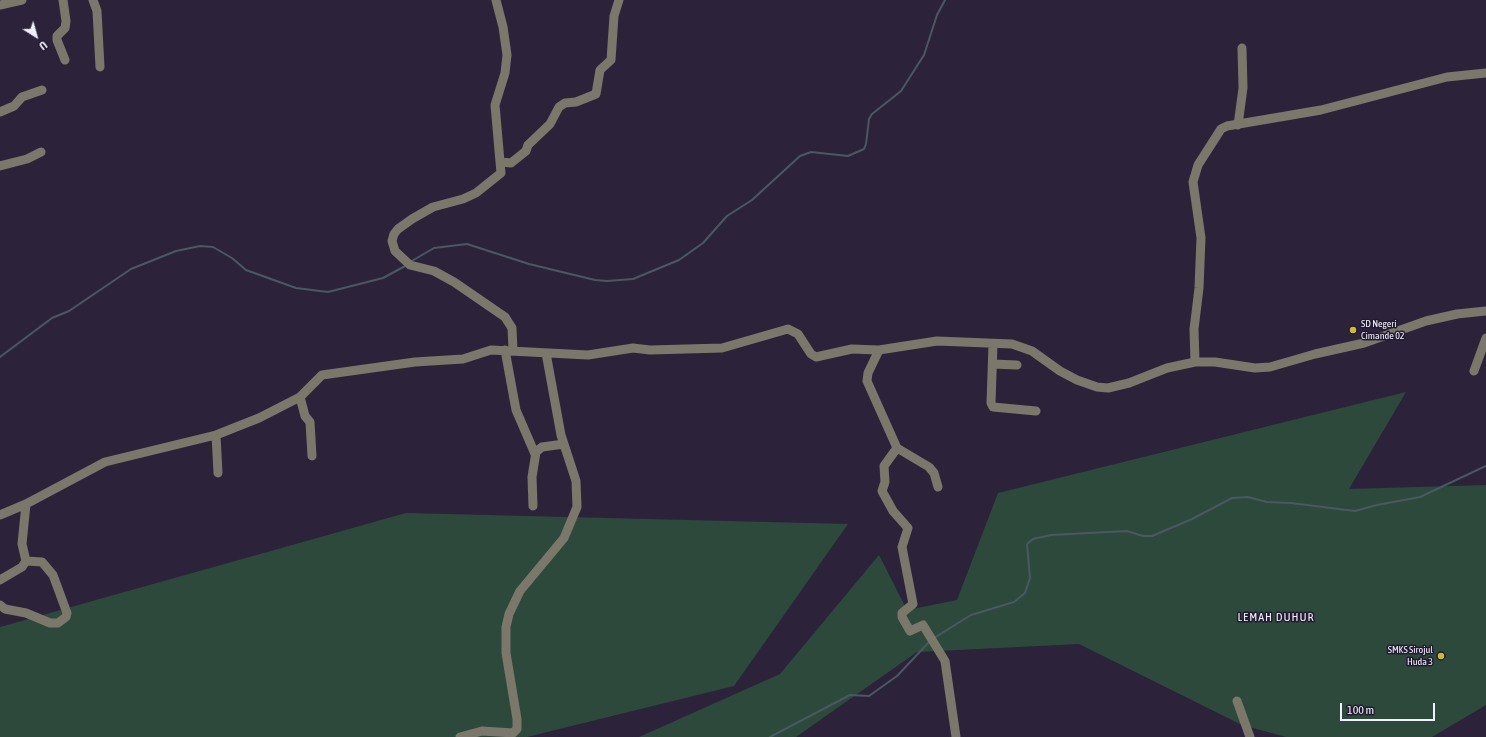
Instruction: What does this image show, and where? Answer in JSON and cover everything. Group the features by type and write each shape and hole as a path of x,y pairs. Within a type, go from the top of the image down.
{"street":[{"path":"0,5 22,0"},
{"path":"63,0 66,21 65,28 57,36 57,40 65,60"},
{"path":"93,0 97,11 100,67"},
{"path":"496,0 503,27 507,54 505,73 496,105 501,173 476,193 463,199 433,207 398,229 393,237 393,245 395,251 408,264 434,271 505,317 512,328 509,350 516,410 535,454"},
{"path":"501,162 511,163 526,151 528,145 550,124 559,108 565,103 576,102 596,94 600,70 611,60 614,16 619,0"},
{"path":"1238,125 1243,88 1242,48"},
{"path":"1195,362 1194,328 1199,288 1201,238 1193,189 1193,177 1198,165 1221,129 1227,126 1321,110 1447,78 1486,73"},
{"path":"0,112 14,106 22,97 42,90"},
{"path":"0,166 27,159 42,152"},
{"path":"0,515 26,504 105,462 216,435 260,418 300,397 317,378 325,373 415,362 457,360 486,350 588,355 633,348 650,350 722,348 788,329 798,334 811,354 816,357 852,349 879,350 937,340 1020,346 1032,351 1067,375 1104,388 1123,385 1167,368 1195,362 1223,362 1255,368 1270,367 1315,354 1364,343 1426,321 1457,314 1486,311"},
{"path":"1474,371 1486,338"},
{"path":"993,344 991,403 993,407 1036,411"},
{"path":"879,350 868,373 867,381 897,448 932,469 938,487"},
{"path":"460,737 482,730 513,733 517,729 517,719 506,653 506,627 509,614 515,598 564,538 575,511 578,489 564,444 546,353"},
{"path":"993,364 1017,365"},
{"path":"300,397 305,416 310,422 312,456"},
{"path":"216,435 218,473"},
{"path":"533,506 532,477 535,454 540,447 564,444"},
{"path":"897,448 884,466 885,482 882,491 893,511 908,528 902,547 913,604 902,613 902,617 910,631 923,625 945,661 956,737"},
{"path":"26,504 22,544 26,562"},
{"path":"0,580 22,567 26,562"},
{"path":"0,605 5,609 26,613 50,623 58,623 66,617 67,613 53,575 42,562 26,562"},
{"path":"1237,701 1250,737"}],"green space":[{"path":"1406,392 1349,489 1486,485 1486,705 1432,737 1286,737 1242,725 1079,644 917,652 796,737 639,737 780,674 879,555 907,610 957,600 998,493"},
{"path":"406,513 848,524 734,686 527,737 0,737 0,627"}],"waterway":[{"path":"410,262 434,248 467,244 529,264 595,280 607,281 633,279 679,260 703,243 727,216 752,200 800,156 811,152 848,156 864,149 869,119 872,114 901,91 924,55 937,15 945,0"},
{"path":"0,357 52,318 69,311 131,269 176,251 200,246 213,247 232,258 246,270 296,288 328,292 383,278 407,265"},
{"path":"934,638 971,615 1014,602 1025,593 1030,578 1027,544 1033,539 1051,535 1127,531 1143,536 1152,536 1192,519 1232,498 1248,497 1267,502 1291,503 1355,511 1377,505 1420,497 1486,466"},
{"path":"770,737 850,695 869,696 897,676 930,641"}],"place":[{"name":"SD Negeri Cimande 02","path":"1353,330"},
{"name":"SMKS Sirojul Huda 3","path":"1441,656"}],"district":[{"name":"LEMAH DUHUR","path":"1276,617"}]}
